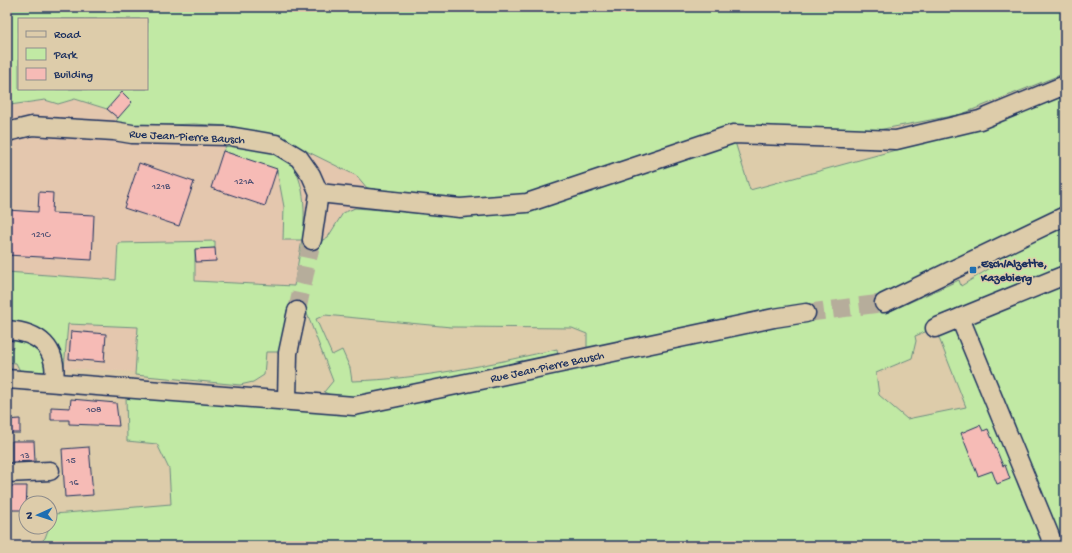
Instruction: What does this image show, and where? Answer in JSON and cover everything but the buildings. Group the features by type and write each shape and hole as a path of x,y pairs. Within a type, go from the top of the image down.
{"street":[{"path":"312,240 319,193 460,208 527,202 733,134 896,140 980,120 1065,85"},
{"name":"Rue Jean-Pierre Bausch","path":"7,132 32,126 114,131 132,134 229,136 276,144 299,158 311,175 319,193"},
{"path":"884,303 1065,216"},
{"path":"935,328 1065,275"},
{"path":"287,400 288,353 297,311"},
{"name":"Rue Jean-Pierre Bausch","path":"7,379 54,381 354,406 774,318 806,314"},
{"path":"960,318 1054,546"},
{"path":"7,330 31,334 45,343 54,358 54,381"},
{"path":"7,473 50,471"}],"shaded area":[{"path":"75,99 107,109 118,118 116,121 228,126 276,136 357,176 367,188 392,193 389,210 355,208 343,213 328,237 321,241 302,240 294,286 194,281 195,249 215,248 215,241 116,280 7,272 7,109 10,105 45,100 58,104","holes":["229,144 293,165 302,240 283,239 284,207 277,169 223,151"]},
{"path":"67,324 139,327 135,372 64,368"}],"green space":[{"path":"7,7 1065,7 1065,73 962,114 878,130 731,126 525,195 449,201 409,196 367,188 357,176 276,136 228,126 194,124 143,126 116,122 118,118 107,109 75,99 58,104 45,100 10,105 7,109"},
{"path":"1065,93 1065,546 37,546 46,535 58,535 58,514 171,504 169,469 157,444 127,441 126,395 354,406 324,392 333,381 306,311 287,310 280,352 266,352 264,375 253,382 240,385 135,375 138,327 68,324 64,368 47,366 45,372 20,371 16,363 7,362 7,348 13,348 14,331 7,330 7,272 116,280 118,243 215,241 215,248 195,250 195,281 294,286 302,240 283,240 284,207 277,170 223,151 228,143 269,150 285,158 293,167 299,178 304,203 303,240 321,241 328,237 343,213 355,208 461,215 525,212 735,142 750,190 972,129","holes":["990,242 1000,262 961,286 959,280 886,313 883,294","325,315 451,327 572,328 587,334 587,348 558,355 557,349 481,366 430,374 378,380 352,381 350,368 342,350 332,355 316,319","935,328 966,407 907,419 879,395 876,373 912,358 916,341 915,336"]}],"tunnel":[{"path":"297,311 312,240"},
{"path":"806,313 884,303"}],"place":[{"name":"Esch/Alzette, Kazebierg","path":"973,270"}]}
